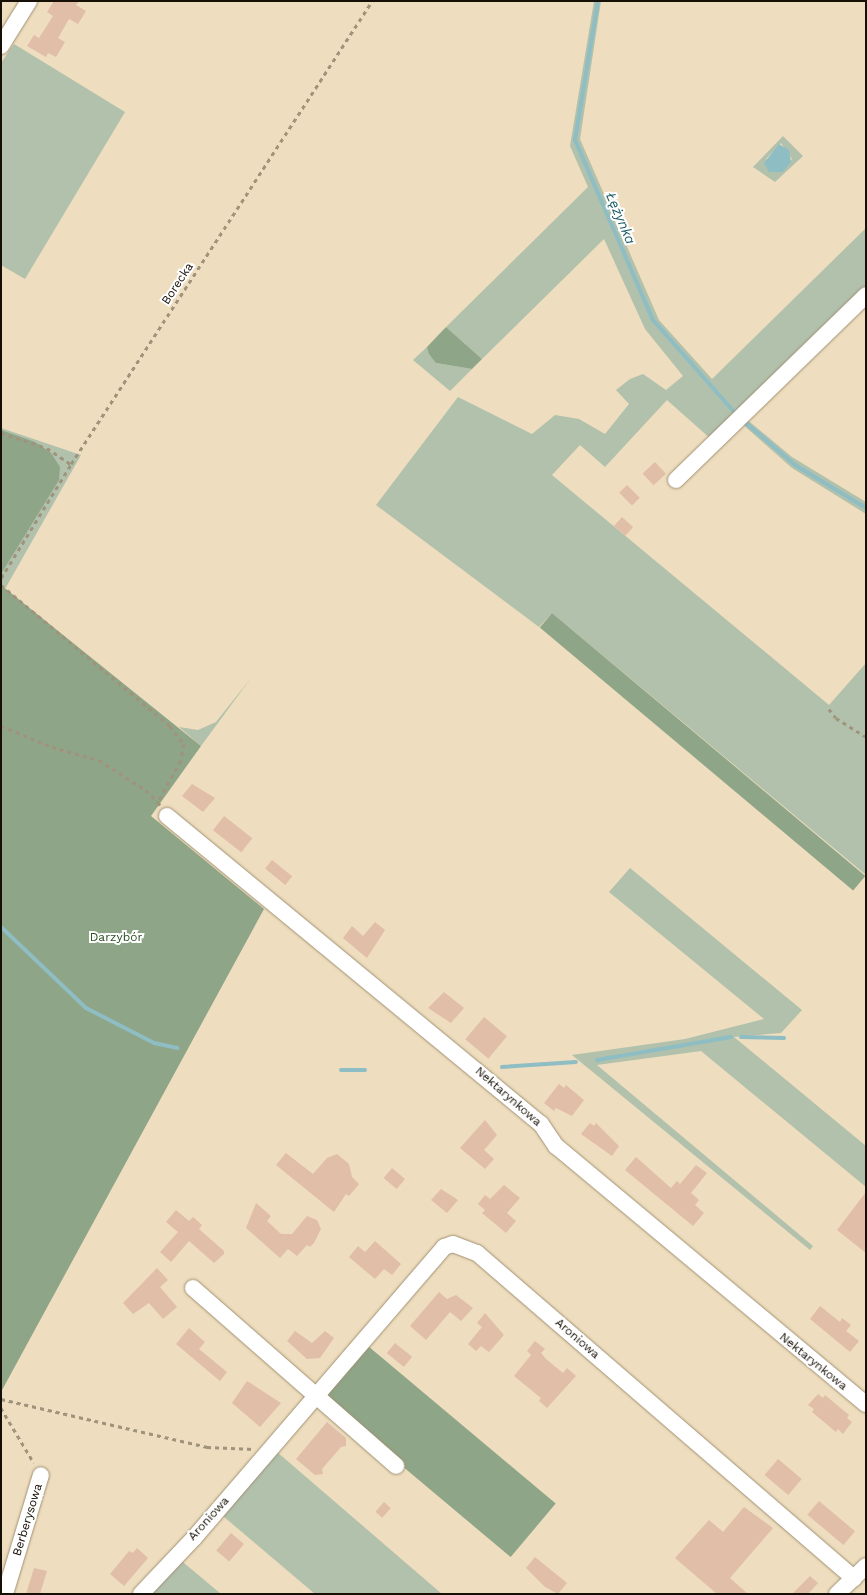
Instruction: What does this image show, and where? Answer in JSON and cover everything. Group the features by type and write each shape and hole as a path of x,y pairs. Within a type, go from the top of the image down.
{"street":[{"path":"1,46 29,1"},
{"path":"676,480 866,295"},
{"name":"Nektarynkowa","path":"167,816 541,1124 556,1146 866,1404"},
{"name":"Aroniowa","path":"141,1594 267,1453 444,1247 461,1245 477,1253 861,1573"},
{"path":"193,1288 305,1384 314,1396 396,1466"},
{"name":"Berberysowa","path":"6,1594 41,1475"},
{"path":"837,1594 861,1573"}],"path":[{"name":"Borecka","path":"1,578 71,464 372,1"},
{"path":"1,433 46,448 71,464"},
{"path":"1,585 170,726 184,744 181,761 158,802"},
{"path":"829,709 836,718 866,737"},
{"path":"1,726 52,747 99,760 146,790 158,802 167,816"},
{"path":"1,1399 207,1447 260,1450 267,1453"},
{"path":"1,1408 41,1475"}],"green space":[{"path":"594,1 601,1 580,139 659,320 712,379 866,228 866,290 712,440 667,400 605,467 580,445 552,475 829,705 866,663 866,875 552,613 539,627 376,505 458,397 532,434 555,415 579,419 605,434 629,404 616,390 630,379 643,374 666,390 683,376 645,329 604,239 482,359 446,327 588,187 570,146"},
{"path":"14,44 125,112 25,279 1,265 1,63"},
{"path":"783,136 803,156 775,182 753,167","holes":["781,143 792,159 780,172 766,159"]},
{"path":"446,327 482,359 472,369 436,363 429,354 427,347"},
{"path":"427,347 436,363 472,369 450,391 413,360"},
{"path":"745,418 792,457 866,502 866,514 792,468 741,423"},
{"path":"1,428 81,455 1,596"},
{"path":"1,430 35,442 51,453 60,467 59,480 1,574"},
{"name":"Darzybór","path":"1,585 201,746 151,816 264,909 1,1392"},
{"path":"552,613 865,876 853,890 540,628"},
{"path":"251,678 201,746 179,727 198,730 216,722"},
{"path":"630,868 802,1010 781,1033 734,1037 866,1146 866,1187 701,1051 597,1065 813,1246 810,1250 572,1055 685,1039 764,1019 609,892"},
{"path":"368,1346 556,1503 511,1557 323,1400"},
{"path":"277,1452 442,1594 315,1594 223,1516"},
{"path":"179,1557 184,1563 221,1594 147,1594"}],"water":[{"path":"779,144 789,150 791,162 783,172 769,172 764,163"}],"building":[{"path":"54,1 79,1 76,5 86,11 78,24 69,19 58,38 65,42 56,57 48,53 46,57 27,46 34,35 39,38 53,16 47,12"},
{"path":"655,462 666,474 653,485 643,474"},
{"path":"627,485 640,498 632,506 619,493"},
{"path":"622,517 633,527 625,536 614,526"},
{"path":"192,784 215,798 203,812 182,796"},
{"path":"224,816 252,838 241,852 213,830"},
{"path":"272,860 292,876 285,885 265,869"},
{"path":"375,922 385,930 367,958 343,938 352,926 363,936"},
{"path":"444,992 464,1008 451,1023 428,1008"},
{"path":"484,1017 507,1036 488,1058 465,1039"},
{"path":"559,1084 564,1088 566,1085 584,1100 572,1116 556,1108 554,1111 544,1103"},
{"path":"485,1120 497,1135 484,1150 494,1159 485,1169 460,1148"},
{"path":"590,1123 594,1126 596,1123 619,1146 612,1156 581,1134"},
{"path":"286,1153 313,1174 327,1158 337,1154 349,1164 352,1177 359,1184 349,1196 346,1194 334,1212 276,1165"},
{"path":"636,1157 671,1188 677,1181 680,1184 696,1165 707,1173 691,1193 699,1200 695,1205 704,1213 693,1226 625,1170"},
{"path":"392,1168 405,1179 397,1189 384,1178"},
{"path":"504,1185 520,1198 507,1213 516,1221 506,1233 482,1213 485,1210 478,1204 485,1195 490,1199"},
{"path":"441,1189 458,1200 447,1213 431,1200"},
{"path":"866,1192 866,1253 837,1230"},
{"path":"256,1203 271,1216 267,1221 281,1234 292,1234 307,1216 317,1220 321,1229 314,1243 310,1247 307,1245 297,1256 288,1249 280,1258 246,1228"},
{"path":"176,1210 189,1221 193,1217 202,1225 199,1229 224,1251 224,1254 214,1263 189,1241 171,1262 160,1252 178,1232 166,1222"},
{"path":"375,1241 401,1264 392,1275 384,1269 375,1279 349,1257 358,1246 365,1252"},
{"path":"157,1268 168,1280 160,1287 177,1307 163,1319 149,1303 133,1314 123,1303"},
{"path":"439,1292 447,1299 456,1295 473,1308 461,1321 450,1312 426,1340 410,1326"},
{"path":"820,1306 840,1322 842,1318 851,1325 846,1331 859,1341 850,1352 810,1319"},
{"path":"485,1313 504,1335 489,1352 481,1346 476,1351 468,1344 482,1327 477,1323"},
{"path":"189,1328 205,1342 199,1349 227,1372 220,1381 176,1344"},
{"path":"295,1331 312,1343 325,1331 334,1338 320,1358 307,1359 287,1341"},
{"path":"535,1341 545,1349 541,1353 546,1359 563,1373 567,1368 576,1376 547,1408 539,1401 541,1398 514,1376 531,1355 527,1351"},
{"path":"395,1343 412,1357 404,1367 387,1353"},
{"path":"247,1381 281,1403 260,1427 232,1403"},
{"path":"818,1394 823,1398 825,1395 849,1415 847,1418 852,1422 843,1434 838,1429 836,1432 812,1412 814,1409 808,1405"},
{"path":"327,1422 346,1438 346,1446 341,1447 322,1469 323,1474 315,1475 296,1459"},
{"path":"778,1459 802,1479 788,1495 765,1475"},
{"path":"819,1501 855,1531 843,1545 807,1515"},
{"path":"384,1502 391,1508 382,1518 375,1512"},
{"path":"744,1507 773,1528 730,1578 748,1594 717,1594 675,1558 709,1520 723,1532"},
{"path":"231,1533 244,1544 229,1562 216,1551"},
{"path":"137,1548 148,1558 124,1586 110,1574 129,1551 133,1553"},
{"path":"535,1557 567,1583 558,1594 545,1587 526,1568"},
{"path":"34,1568 47,1571 40,1594 26,1594"},
{"path":"810,1576 818,1583 808,1594 792,1594"}],"waterway":[{"name":"Łężynka","path":"598,1 575,140 653,320 735,413"},
{"name":"Łężynka","path":"746,423 795,465 866,508"},
{"path":"1,927 86,1008 154,1043 177,1048"},
{"path":"597,1060 731,1037"},
{"path":"741,1037 784,1038"},
{"path":"502,1067 576,1062"},
{"path":"341,1070 365,1070"}]}
